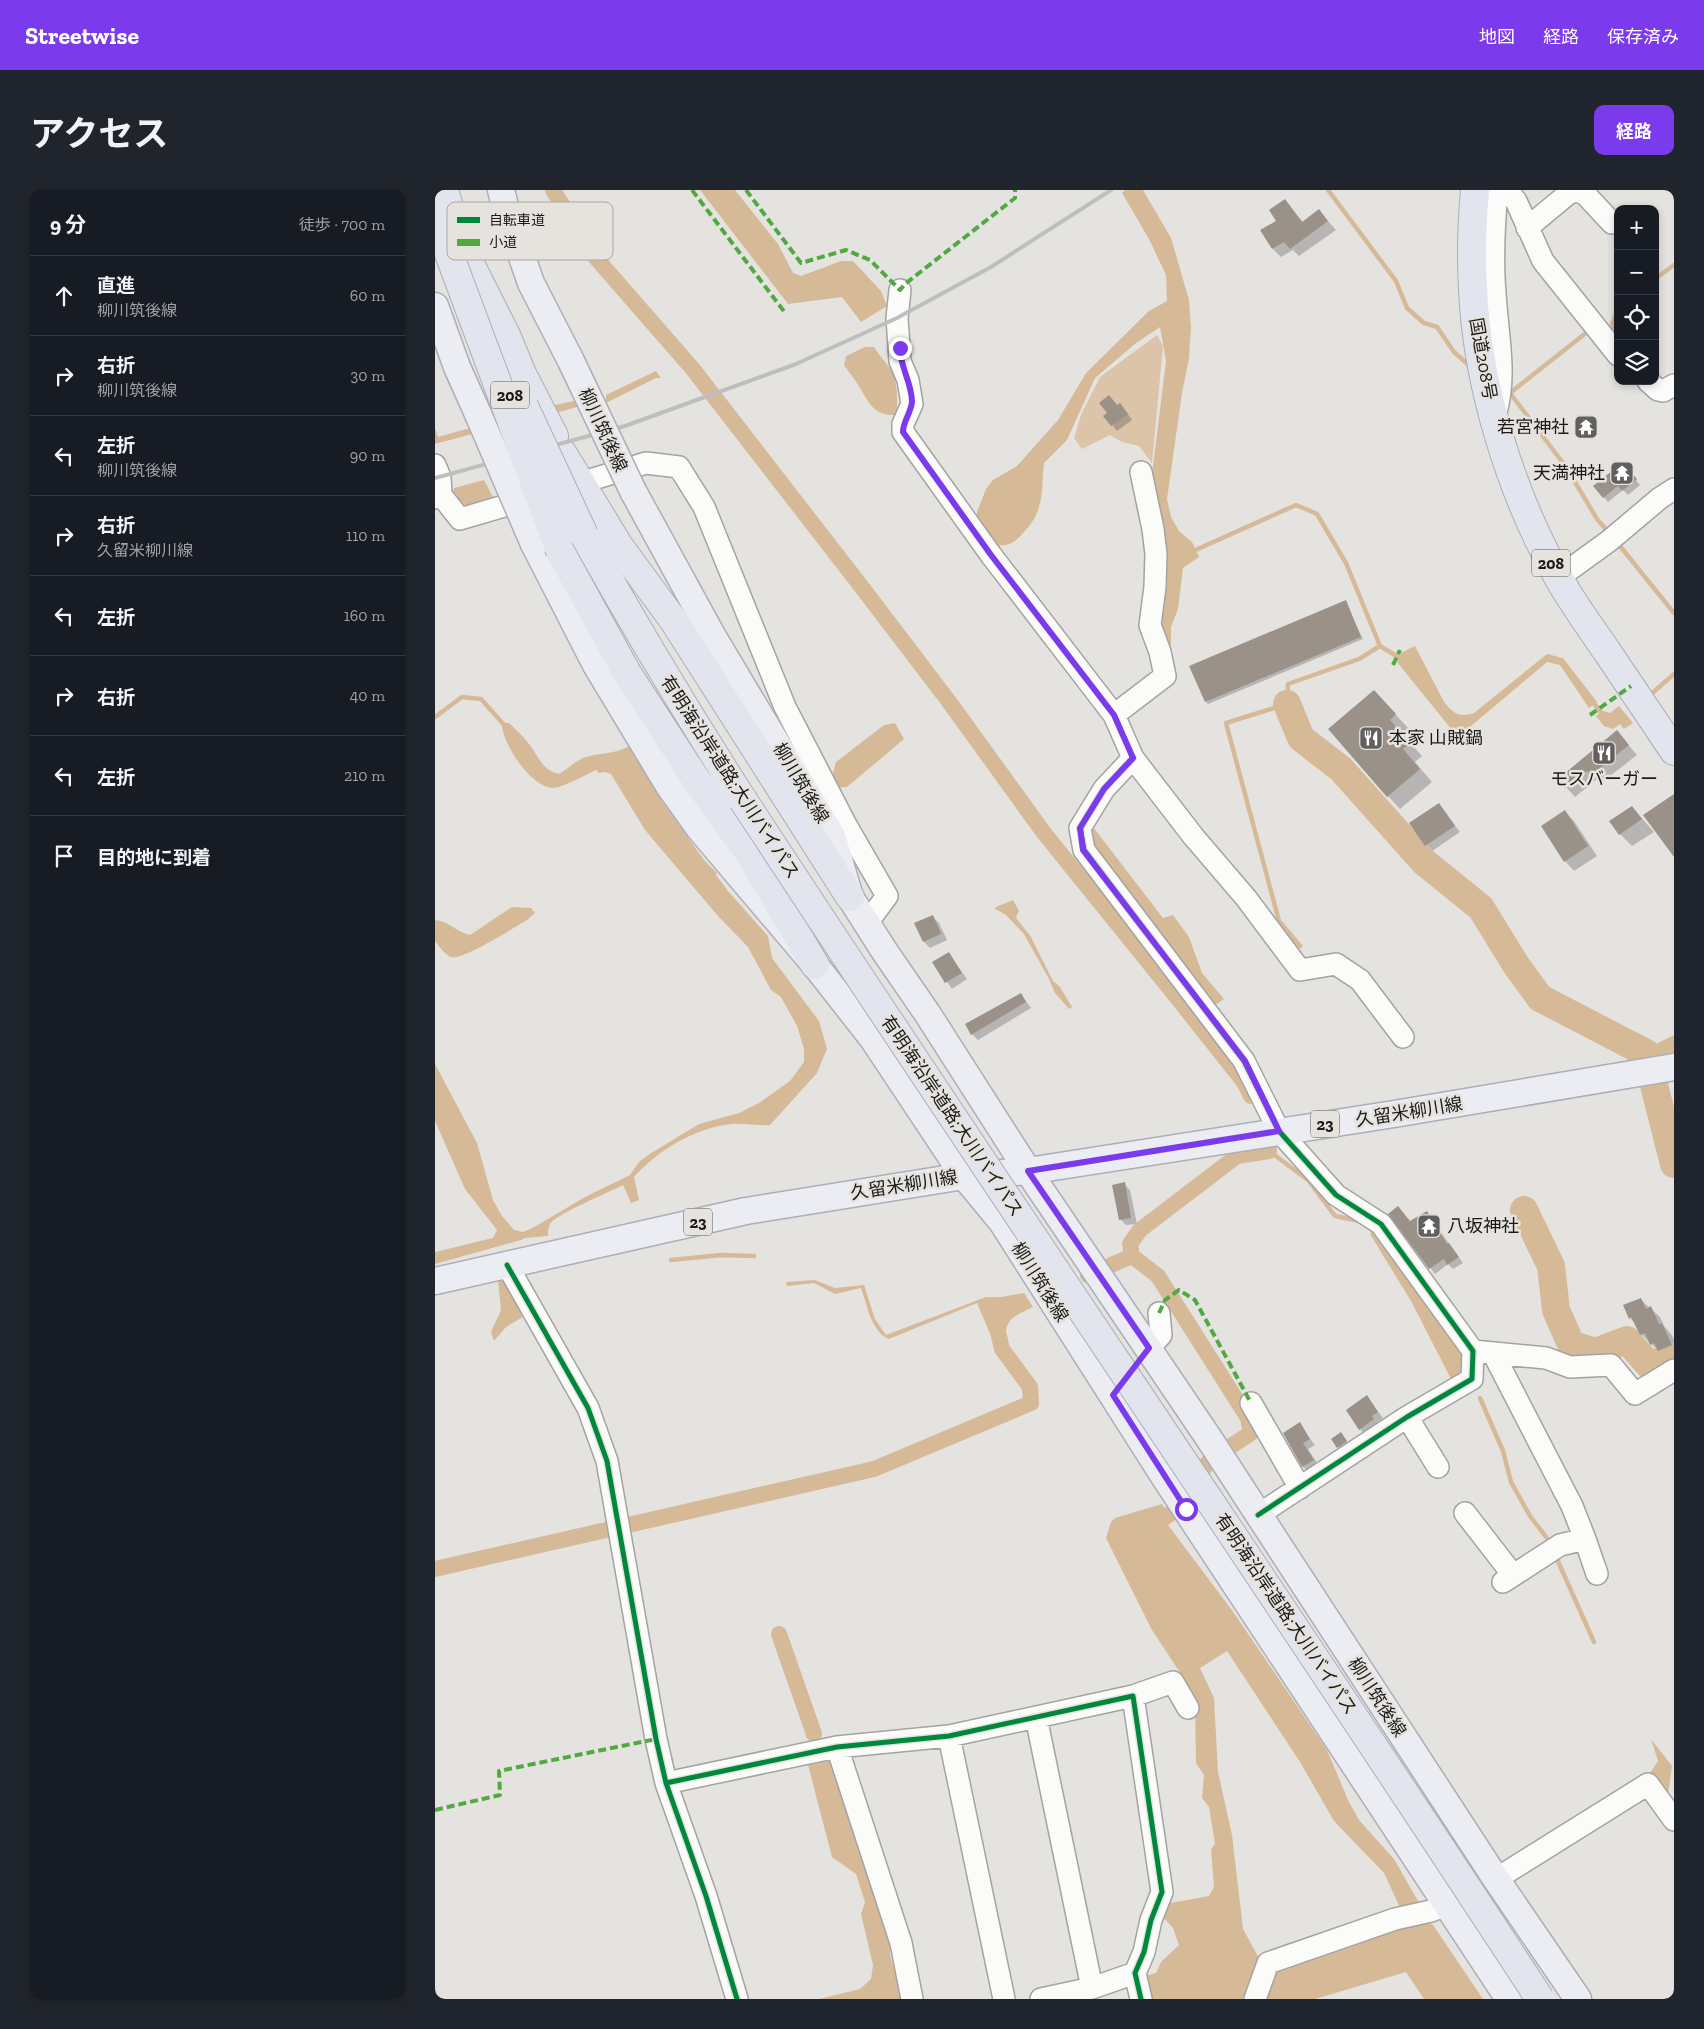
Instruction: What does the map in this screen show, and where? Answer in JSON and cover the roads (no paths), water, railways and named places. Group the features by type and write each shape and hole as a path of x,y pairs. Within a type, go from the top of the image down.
{"highway":[{"name":"有明海沿岸道路;大川バイパス","path":"444,190 448,202"},
{"name":"国道208号","path":"1475,190 1472,230 1473,289 1494,419 1517,487 1531,522 1558,578 1674,751"},
{"name":"有明海沿岸道路;大川バイパス","path":"435,193 447,231"},
{"path":"435,212 447,248"},
{"path":"452,260 574,542 627,673 695,778 749,853 815,964"},
{"name":"有明海沿岸道路;大川バイパス","path":"457,260 491,351 574,542 623,624 1005,1212 1366,1748 1531,1999"},
{"name":"有明海沿岸道路;大川バイパス","path":"466,260 503,357 536,434 574,542"},
{"path":"468,260 506,335 522,374 563,454 619,546 674,621 850,898"},
{"name":"有明海沿岸道路;大川バイパス","path":"739,802 1375,1745 1540,1999"}],"main road":[{"name":"柳川筑後線","path":"523,260 531,283 571,361 633,491 713,637 832,836 850,898 927,1013 1028,1171 1226,1464 1496,1879 1577,1999"},
{"name":"柳川筑後線","path":"435,306 457,367 535,544 596,665 669,786 699,828 815,964 873,1038 964,1176 1002,1222 1167,1481 1212,1547 1439,1907 1509,1999"},
{"name":"久留米柳川線","path":"435,1281 746,1211 964,1176 1028,1171 1394,1114 1673,1067"},
{"path":"1113,1395 1149,1348"},
{"path":"1212,1547 1258,1515"},
{"path":"1439,1907 1496,1879"}],"street":[{"path":"1464,190 1461,260 1463,313 1483,359"},
{"path":"1483,359 1494,291 1494,223 1497,190"},
{"path":"1507,190 1516,201 1543,261 1614,350"},
{"path":"1527,228 1575,190 1585,195 1612,223"},
{"path":"900,290 897,318 900,361 908,380 912,404 903,424 903,432 991,555 1114,715 1133,758 1193,836 1246,898 1300,970 1336,964 1360,980 1403,1037"},
{"path":"1652,385 1658,390 1663,391 1674,385"},
{"path":"435,465 440,476 438,497 461,519 646,463 679,467 708,516 785,707 846,826 887,896 867,923"},
{"path":"1114,715 1165,676 1160,652 1150,625 1155,587 1156,554 1153,529 1141,472"},
{"path":"1558,578 1612,538 1652,504 1674,490"},
{"path":"1133,758 1104,789 1080,828 1083,850 1245,1061 1279,1131 1336,1195 1381,1224 1483,1352 1572,1506 1597,1574"},
{"path":"507,1265 588,1408 607,1462 656,1739 666,1783 705,1896 737,1999"},
{"path":"1149,1348 1161,1335 1159,1313"},
{"path":"1483,1352 1546,1358 1570,1367 1611,1365 1635,1394 1674,1370"},
{"path":"1258,1515 1407,1417 1472,1379 1483,1352"},
{"path":"1251,1403 1300,1488"},
{"path":"1407,1417 1439,1467"},
{"path":"1465,1513 1508,1579 1560,1545 1585,1539"},
{"path":"666,1783 837,1747 949,1736 1133,1696 1173,1682 1188,1708"},
{"path":"1133,1696 1162,1892 1151,1920 1144,1952 1135,1974 1141,1999"},
{"path":"1036,1717 1092,1988"},
{"path":"949,1736 1004,1999"},
{"path":"837,1747 901,1943 912,1999"},
{"path":"1496,1879 1648,1784 1674,1820"},
{"path":"1255,1999 1269,1963 1395,1919 1439,1907"},
{"path":"1041,1999 1092,1988 1135,1974"}],"waterway":[{"path":"553,190 561,202"},
{"path":"1328,190 1396,281 1407,308 1424,323 1437,327 1454,352 1472,368"},
{"path":"598,260 692,368 950,703 1044,833 1244,1082 1251,1096"},
{"path":"1659,276 1674,265"},
{"path":"1614,319 1612,324 1614,327"},
{"path":"1510,393 1591,329"},
{"path":"1506,390 1566,467 1597,519 1609,533"},
{"path":"1191,552 1296,505 1317,514 1346,563 1380,646"},
{"path":"1616,541 1674,613"},
{"path":"1300,946 1279,921 1226,723 1287,704 1288,684 1359,659 1380,646 1403,660"},
{"path":"1649,696 1674,674"},
{"path":"435,717 462,697 481,699 505,726"},
{"path":"1592,701 1604,716"},
{"path":"1287,704 1301,738 1341,769 1423,861 1481,908 1516,965 1540,998 1646,1053 1674,1164"},
{"path":"1158,1530 1161,1520 1204,1492 1202,1471 1210,1460 1251,1433 1248,1418 1158,1276 1132,1256 1130,1244 1140,1230 1237,1156 1269,1151 1269,1140"},
{"path":"1269,1151 1308,1180 1335,1216 1360,1221"},
{"path":"1524,1210 1551,1266 1556,1310 1571,1344 1595,1352 1627,1340 1649,1365 1674,1357"},
{"path":"671,1260 721,1255 754,1256"},
{"path":"1088,1275 1132,1256"},
{"path":"435,1569 874,1469 1031,1403 1030,1387 1002,1349 997,1327"},
{"path":"1480,1398 1503,1451 1511,1482 1530,1516 1550,1542"},
{"path":"1556,1557 1594,1642"},
{"path":"779,1634 814,1734"}],"railway":[{"path":"435,478 625,426 796,364 897,318 991,267 1111,190"}],"place":[{"name":"若宮神社","path":"1586,427"},
{"name":"天満神社","path":"1622,473"},
{"name":"本家 山賊鍋","path":"1371,738"},
{"name":"モスバーガー","path":"1604,753"},
{"name":"八坂神社","path":"1429,1226"}]}
